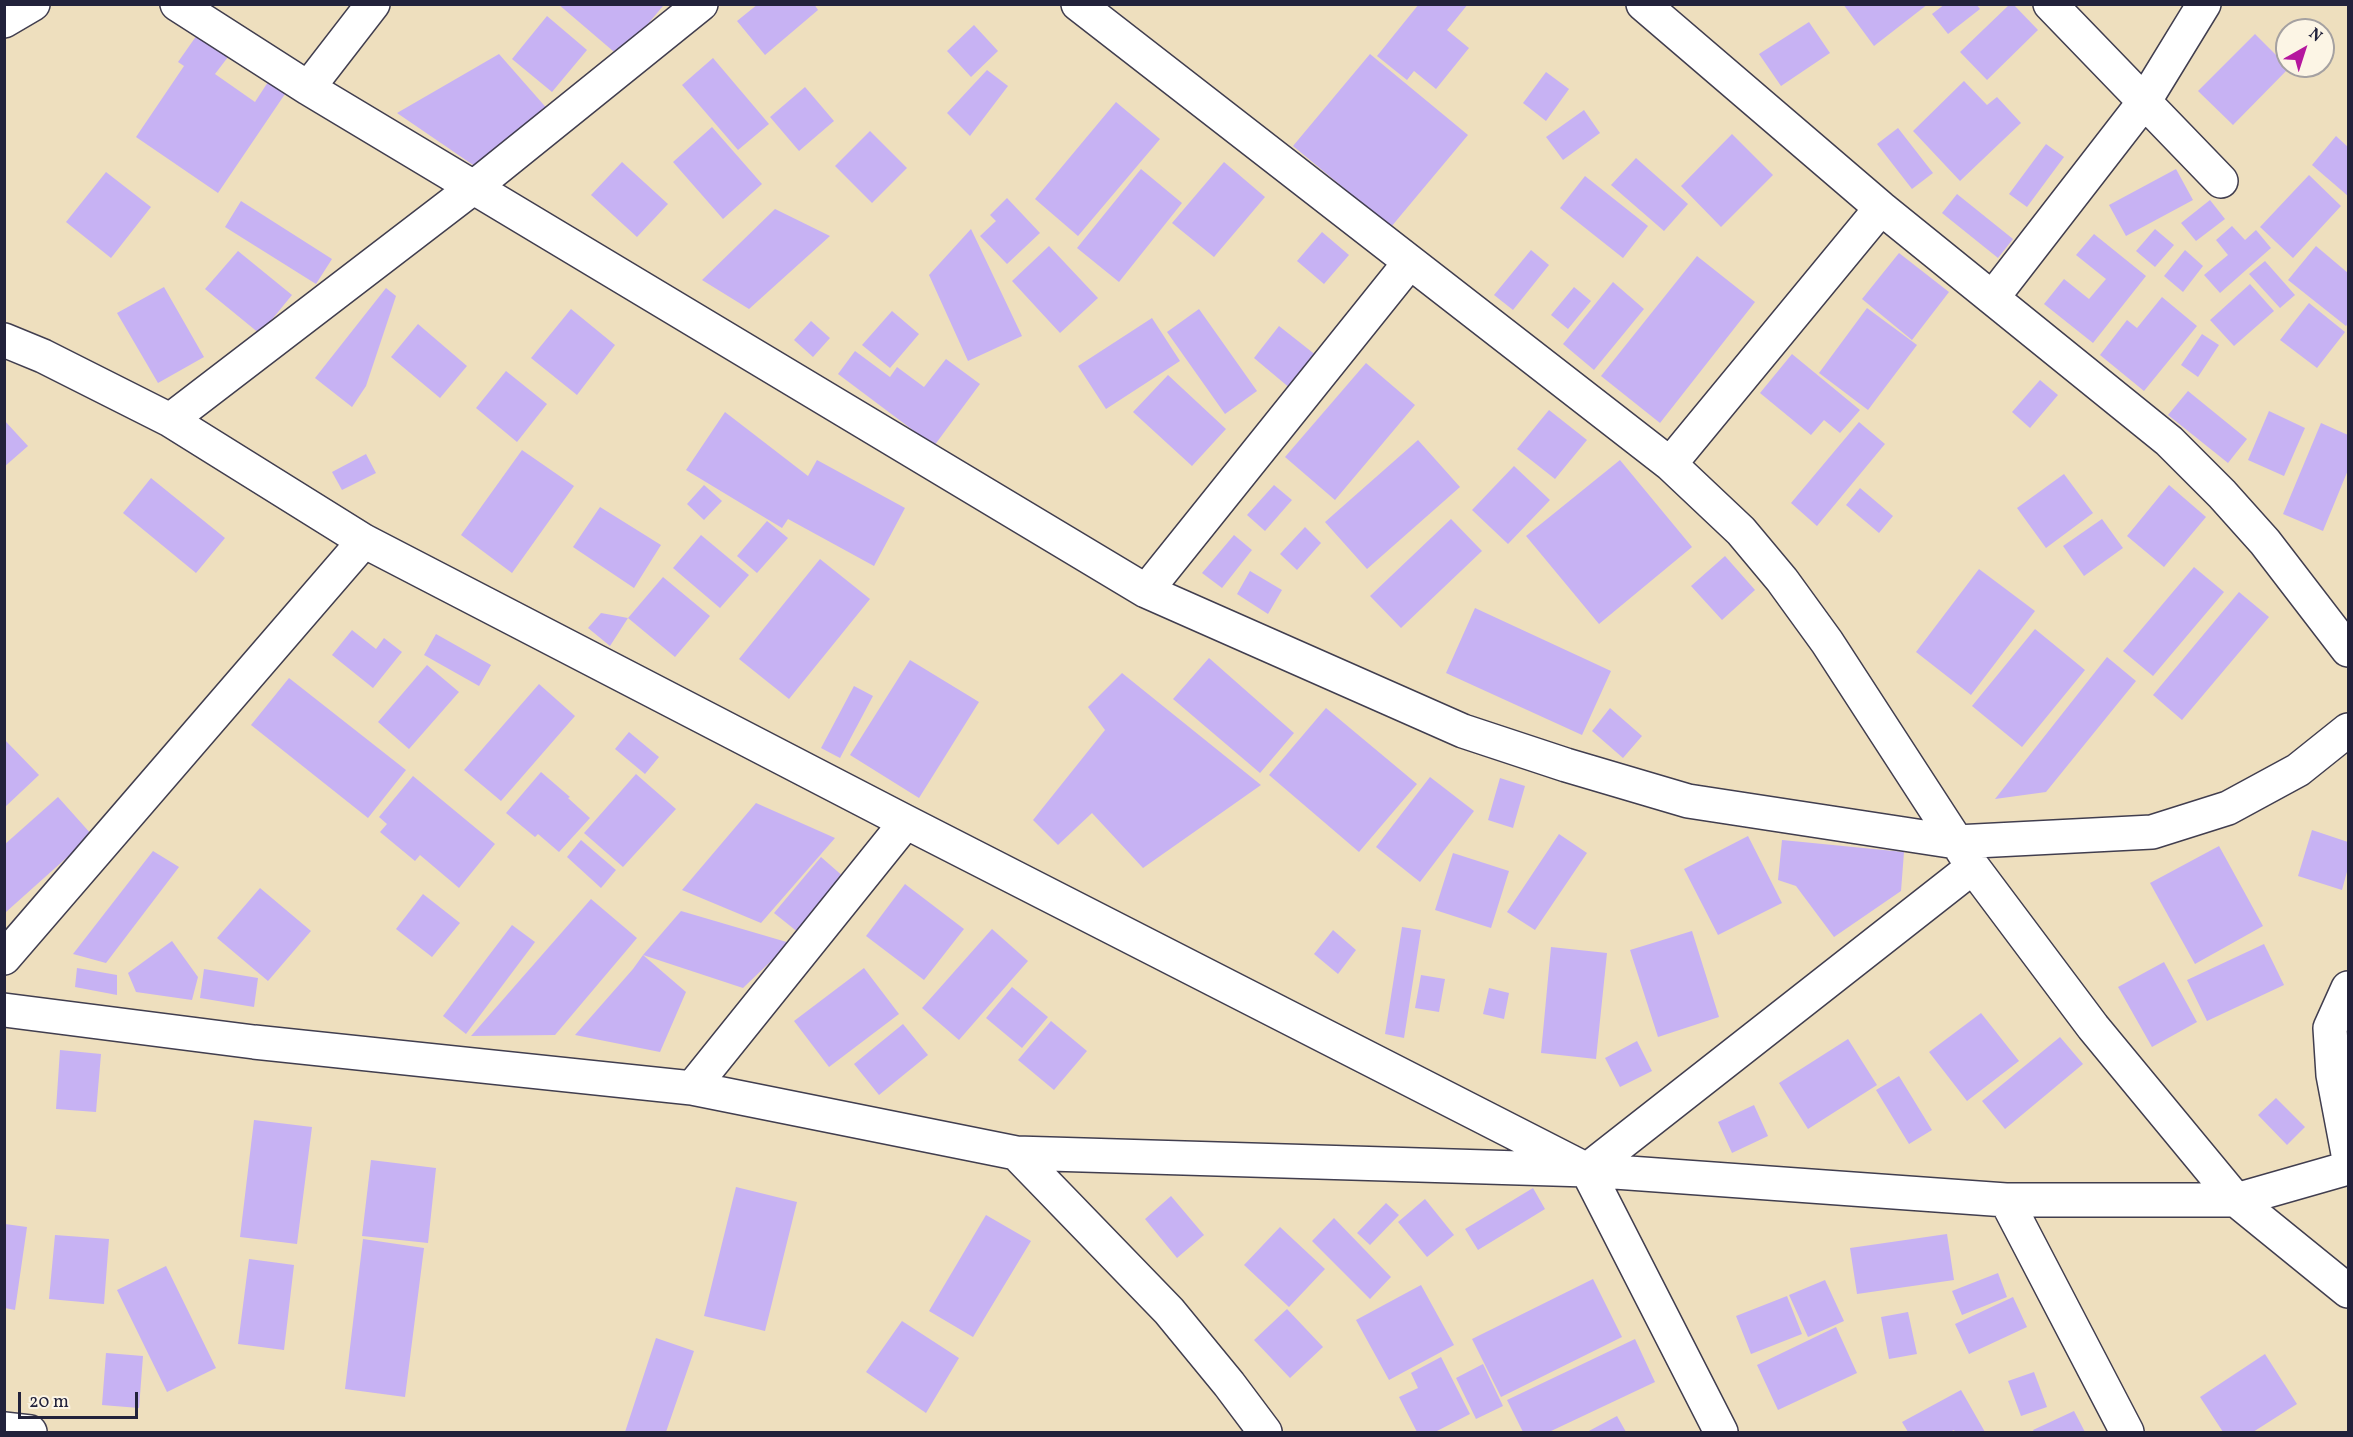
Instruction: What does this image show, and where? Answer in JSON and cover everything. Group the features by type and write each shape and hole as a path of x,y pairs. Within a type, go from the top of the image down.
{"street":[{"path":"4,21 33,4"},
{"path":"177,4 308,88 1146,591 1463,731 1566,765 1688,801 1965,854 2152,832 2228,808 2298,770 2349,730"},
{"path":"308,88 373,4"},
{"path":"170,420 474,187 701,4"},
{"path":"1078,4 1671,464 1741,531 1782,580 1827,642 1965,854 2093,1027 2236,1200 2349,1291"},
{"path":"1643,4 1881,208 2169,441 2265,542 2349,650"},
{"path":"2050,4 2221,181"},
{"path":"1993,297 2144,102 2204,4"},
{"path":"1671,464 1881,208"},
{"path":"1146,591 1410,262"},
{"path":"4,340 43,356 170,420 364,541 906,822 1587,1170 1721,1432"},
{"path":"4,958 364,541"},
{"path":"692,1088 906,822"},
{"path":"1587,1170 1965,854"},
{"path":"2349,988 2330,1028 2333,1075 2349,1154"},
{"path":"4,1010 254,1042 692,1088 1016,1153 1587,1170 2006,1200 2236,1200 2349,1168"},
{"path":"1016,1153 1169,1311 1265,1432"},
{"path":"2006,1200 2127,1432"},
{"path":"4,1429 30,1432"}],"building":[{"path":"558,4 661,4 663,6 620,57"},
{"path":"758,4 814,4 818,10 765,55 737,21"},
{"path":"1419,4 1468,4 1447,30 1469,48 1436,89 1414,71 1407,80 1377,56"},
{"path":"1843,4 1928,4 1874,46"},
{"path":"1945,4 1976,4 1980,9 1948,34 1932,14"},
{"path":"2010,4 2013,4 2038,30 1987,80 1960,52"},
{"path":"547,16 587,50 552,92 512,59"},
{"path":"1809,22 1830,53 1781,86 1759,54"},
{"path":"974,25 998,51 971,77 947,51"},
{"path":"2255,34 2275,54 2275,78 2279,78 2233,125 2198,91"},
{"path":"197,35 228,57 215,74 255,102 268,82 285,94 218,193 136,137 184,66 178,62"},
{"path":"499,54 550,112 476,167 397,113"},
{"path":"1370,54 1468,135 1391,227 1293,146"},
{"path":"713,58 769,124 738,150 682,85"},
{"path":"987,70 1008,86 970,136 947,113"},
{"path":"1546,72 1569,89 1546,121 1523,103"},
{"path":"1964,81 1987,105 1997,97 2021,123 1960,181 1913,131"},
{"path":"805,87 834,121 799,151 770,117"},
{"path":"1116,102 1160,139 1078,236 1035,199"},
{"path":"1584,110 1600,133 1563,160 1546,137"},
{"path":"712,127 762,184 723,219 673,162"},
{"path":"1898,128 1933,173 1912,189 1877,144"},
{"path":"870,131 907,168 872,203 835,166"},
{"path":"1732,134 1773,175 1721,227 1681,186"},
{"path":"2336,136 2348,147 2348,196 2312,165"},
{"path":"2046,144 2064,157 2027,207 2009,194"},
{"path":"1636,158 1688,204 1664,231 1611,185"},
{"path":"622,162 668,204 637,237 591,195"},
{"path":"1224,162 1265,197 1214,257 1172,223"},
{"path":"1141,169 1182,203 1119,282 1077,248"},
{"path":"2176,169 2193,200 2126,236 2109,205"},
{"path":"106,172 151,207 111,258 66,222"},
{"path":"2309,175 2341,206 2293,258 2260,227"},
{"path":"1585,176 1648,226 1623,258 1560,208"},
{"path":"1957,194 2013,239 1998,258 1942,213"},
{"path":"1007,198 1040,233 1007,264 980,236 996,221 990,215"},
{"path":"2210,200 2225,219 2196,241 2181,223"},
{"path":"241,201 332,259 316,284 225,227"},
{"path":"775,209 830,236 749,309 702,280"},
{"path":"2232,226 2245,240 2256,230 2271,248 2220,293 2204,275 2228,255 2216,240"},
{"path":"971,229 1022,336 968,361 929,275"},
{"path":"2155,229 2174,245 2155,267 2136,251"},
{"path":"1322,232 1349,255 1324,284 1297,261"},
{"path":"2094,234 2146,276 2093,343 2044,304 2064,279 2089,299 2106,279 2076,255"},
{"path":"1049,246 1098,298 1060,333 1012,281"},
{"path":"2316,246 2348,273 2348,323 2346,326 2288,280"},
{"path":"1531,250 1549,265 1513,310 1494,295"},
{"path":"2185,250 2203,266 2183,292 2164,276"},
{"path":"238,251 292,295 260,334 205,289"},
{"path":"1899,253 1949,292 1912,340 1862,299"},
{"path":"1697,256 1755,302 1660,423 1601,376"},
{"path":"2265,261 2295,295 2280,308 2249,274"},
{"path":"1613,282 1644,309 1594,370 1563,344"},
{"path":"2250,284 2274,311 2234,346 2210,320"},
{"path":"164,287 204,357 158,383 117,313"},
{"path":"1574,287 1591,301 1568,329 1551,315"},
{"path":"386,288 396,296 366,386 352,407 315,378"},
{"path":"2162,297 2197,326 2144,391 2100,355 2127,320 2137,328"},
{"path":"2309,303 2345,332 2317,368 2280,340"},
{"path":"1867,308 1917,345 1868,410 1819,373"},
{"path":"571,309 615,345 577,395 531,358"},
{"path":"1199,309 1257,391 1225,414 1167,332"},
{"path":"892,311 919,334 890,368 862,345"},
{"path":"1152,318 1180,361 1106,409 1078,366"},
{"path":"811,321 830,338 813,357 794,340"},
{"path":"418,324 467,366 440,398 391,357"},
{"path":"1279,326 1317,356 1291,389 1254,358"},
{"path":"2202,334 2219,345 2198,377 2181,365"},
{"path":"855,351 890,377 897,367 924,387 946,359 980,384 934,446 838,374"},
{"path":"1792,354 1860,410 1840,433 1824,420 1811,435 1760,393"},
{"path":"1366,363 1415,405 1335,500 1285,457"},
{"path":"506,371 547,404 517,442 476,408"},
{"path":"1168,375 1226,429 1192,466 1133,412"},
{"path":"2040,380 2058,395 2030,428 2012,412"},
{"path":"2188,391 2247,439 2228,463 2168,415"},
{"path":"1549,410 1587,440 1555,479 1517,449"},
{"path":"2269,411 2305,428 2284,476 2248,460"},
{"path":"725,412 808,476 817,460 905,508 874,566 788,519 782,528 686,470"},
{"path":"4,420 28,446 4,467"},
{"path":"1859,422 1885,444 1817,526 1791,503"},
{"path":"2321,423 2348,435 2348,470 2323,531 2283,514"},
{"path":"1418,440 1460,487 1367,569 1325,522"},
{"path":"522,450 574,486 512,573 461,535"},
{"path":"366,454 376,473 342,490 332,472"},
{"path":"1620,460 1692,547 1599,624 1526,536"},
{"path":"1514,466 1550,500 1508,544 1472,510"},
{"path":"2064,474 2093,513 2046,548 2017,508"},
{"path":"151,478 225,538 196,573 123,513"},
{"path":"704,485 722,501 704,520 687,504"},
{"path":"1274,485 1292,500 1265,531 1247,515"},
{"path":"2169,485 2206,517 2164,567 2127,536"},
{"path":"1860,488 1893,516 1879,533 1846,505"},
{"path":"600,507 661,545 634,588 573,547"},
{"path":"1451,519 1482,551 1401,628 1370,596"},
{"path":"2102,519 2123,548 2084,576 2063,546"},
{"path":"767,521 788,538 757,573 737,556"},
{"path":"1305,527 1321,543 1297,570 1280,554"},
{"path":"701,535 749,575 720,608 673,568"},
{"path":"1234,535 1252,550 1222,588 1202,573"},
{"path":"1725,556 1755,590 1722,620 1691,586"},
{"path":"820,559 870,599 789,699 739,659"},
{"path":"2194,567 2224,592 2153,676 2123,651"},
{"path":"1979,569 2035,611 1971,695 1916,652"},
{"path":"1250,571 1282,590 1268,614 1237,594"},
{"path":"663,577 710,616 675,657 628,618"},
{"path":"2239,592 2269,617 2182,720 2153,695"},
{"path":"1475,608 1611,671 1582,735 1446,673"},
{"path":"601,613 628,618 610,646 588,628"},
{"path":"2035,629 2085,670 2022,747 1972,706"},
{"path":"352,630 376,649 384,638 402,652 373,688 332,655"},
{"path":"436,634 491,665 479,686 424,655"},
{"path":"2107,657 2136,681 2046,792 1995,799"},
{"path":"1209,658 1294,733 1260,773 1173,699"},
{"path":"910,660 979,702 919,798 850,755"},
{"path":"427,665 459,692 409,749 378,722"},
{"path":"1122,673 1261,785 1143,868 1092,813 1058,845 1033,820 1105,730 1088,707"},
{"path":"289,678 406,770 368,818 251,725"},
{"path":"539,684 575,716 501,801 464,770"},
{"path":"854,686 873,696 840,758 821,748"},
{"path":"1326,708 1417,784 1359,852 1269,775"},
{"path":"1610,708 1642,736 1623,758 1592,731"},
{"path":"629,732 659,757 645,774 615,749"},
{"path":"4,739 39,775 4,808"},
{"path":"541,772 590,818 559,852 538,834 535,837 506,813"},
{"path":"636,774 676,809 623,867 584,833"},
{"path":"413,776 495,844 459,888 420,855 415,861 380,832 387,824 379,817"},
{"path":"1430,777 1474,811 1420,882 1376,847"},
{"path":"1500,778 1525,786 1513,828 1488,820"},
{"path":"58,797 92,835 6,912 4,845"},
{"path":"756,803 835,838 761,923 682,890"},
{"path":"2312,830 2348,842 2348,868 2342,890 2298,876"},
{"path":"1559,834 1587,853 1535,930 1507,912"},
{"path":"1748,836 1782,903 1718,935 1684,869"},
{"path":"581,840 616,870 601,888 567,857"},
{"path":"1782,840 1904,852 1901,891 1834,937 1796,886 1778,880"},
{"path":"2219,846 2263,926 2195,964 2150,883"},
{"path":"153,851 179,867 106,963 73,954"},
{"path":"1453,853 1509,871 1491,928 1435,910"},
{"path":"821,857 845,878 799,933 774,913"},
{"path":"905,884 964,929 924,980 866,936"},
{"path":"260,888 311,931 268,981 217,938"},
{"path":"423,894 460,923 432,957 396,929"},
{"path":"591,899 637,938 555,1035 471,1036"},
{"path":"681,911 790,943 743,988 643,955"},
{"path":"512,925 535,942 466,1034 443,1016"},
{"path":"1402,927 1421,930 1404,1038 1385,1034"},
{"path":"992,929 1028,961 959,1040 922,1008"},
{"path":"1333,930 1356,950 1338,974 1314,954"},
{"path":"1692,931 1719,1017 1658,1037 1630,950"},
{"path":"172,941 198,977 192,1000 136,992 128,973"},
{"path":"2264,944 2284,985 2207,1021 2187,980"},
{"path":"1551,947 1607,953 1596,1059 1541,1053"},
{"path":"643,955 686,992 660,1052 575,1035 633,969"},
{"path":"2164,962 2197,1022 2152,1047 2118,987"},
{"path":"77,968 117,975 117,995 75,987"},
{"path":"864,968 899,1014 829,1067 794,1021"},
{"path":"204,969 258,978 254,1007 200,998"},
{"path":"1421,975 1445,979 1439,1012 1415,1008"},
{"path":"1012,987 1048,1017 1022,1048 986,1018"},
{"path":"1489,988 1509,993 1504,1019 1483,1014"},
{"path":"1981,1013 2019,1061 1967,1101 1929,1052"},
{"path":"1051,1021 1087,1051 1054,1090 1018,1060"},
{"path":"903,1024 928,1055 879,1095 854,1064"},
{"path":"2060,1037 2083,1064 2005,1129 1982,1101"},
{"path":"1848,1039 1877,1085 1808,1129 1779,1083"},
{"path":"1637,1041 1652,1071 1620,1087 1605,1058"},
{"path":"60,1050 101,1054 96,1112 56,1109"},
{"path":"1899,1076 1932,1130 1909,1144 1876,1090"},
{"path":"2276,1098 2305,1127 2287,1145 2258,1115"},
{"path":"1754,1105 1768,1136 1732,1153 1718,1122"},
{"path":"254,1120 312,1127 297,1244 240,1237"},
{"path":"371,1160 436,1168 428,1243 362,1236"},
{"path":"736,1187 797,1202 765,1331 704,1316"},
{"path":"1533,1188 1545,1209 1478,1250 1465,1229"},
{"path":"1171,1196 1204,1235 1177,1258 1145,1219"},
{"path":"1425,1199 1454,1235 1427,1257 1398,1222"},
{"path":"1386,1203 1399,1215 1370,1245 1357,1233"},
{"path":"986,1215 1031,1241 973,1337 929,1311"},
{"path":"1334,1218 1391,1277 1370,1299 1312,1241"},
{"path":"5,1224 27,1227 15,1310 5,1308"},
{"path":"1280,1227 1325,1269 1289,1307 1244,1265"},
{"path":"1947,1234 1954,1280 1857,1294 1850,1248"},
{"path":"55,1235 109,1239 104,1304 49,1299"},
{"path":"363,1239 424,1248 405,1397 345,1389"},
{"path":"249,1259 294,1265 284,1350 238,1344"},
{"path":"166,1266 216,1368 167,1392 117,1290"},
{"path":"1998,1273 2007,1297 1962,1315 1952,1291"},
{"path":"1593,1279 1622,1337 1501,1397 1472,1339"},
{"path":"1825,1280 1844,1321 1808,1337 1789,1295"},
{"path":"1421,1285 1454,1345 1389,1380 1356,1320"},
{"path":"1787,1296 1802,1334 1751,1354 1736,1316"},
{"path":"2013,1297 2027,1327 1969,1354 1955,1324"},
{"path":"1287,1309 1323,1347 1290,1378 1254,1340"},
{"path":"1908,1312 1917,1354 1889,1359 1881,1317"},
{"path":"902,1321 959,1358 926,1413 866,1372"},
{"path":"1836,1327 1857,1373 1778,1410 1757,1365"},
{"path":"656,1338 694,1351 666,1432 625,1432"},
{"path":"1635,1339 1655,1382 1549,1432 1523,1432 1507,1400"},
{"path":"106,1353 143,1356 139,1408 102,1405"},
{"path":"2265,1354 2297,1404 2253,1432 2223,1432 2200,1397"},
{"path":"1441,1357 1470,1414 1435,1432 1417,1432 1399,1397 1418,1388 1411,1373"},
{"path":"1483,1364 1503,1406 1476,1419 1456,1378"},
{"path":"2034,1372 2047,1407 2021,1416 2008,1381"},
{"path":"1961,1390 1985,1432 1955,1432 1954,1430 1950,1432 1908,1432 1902,1422"},
{"path":"2074,1411 2085,1432 2034,1432 2033,1430"},
{"path":"1617,1416 1626,1432 1587,1432"}]}
